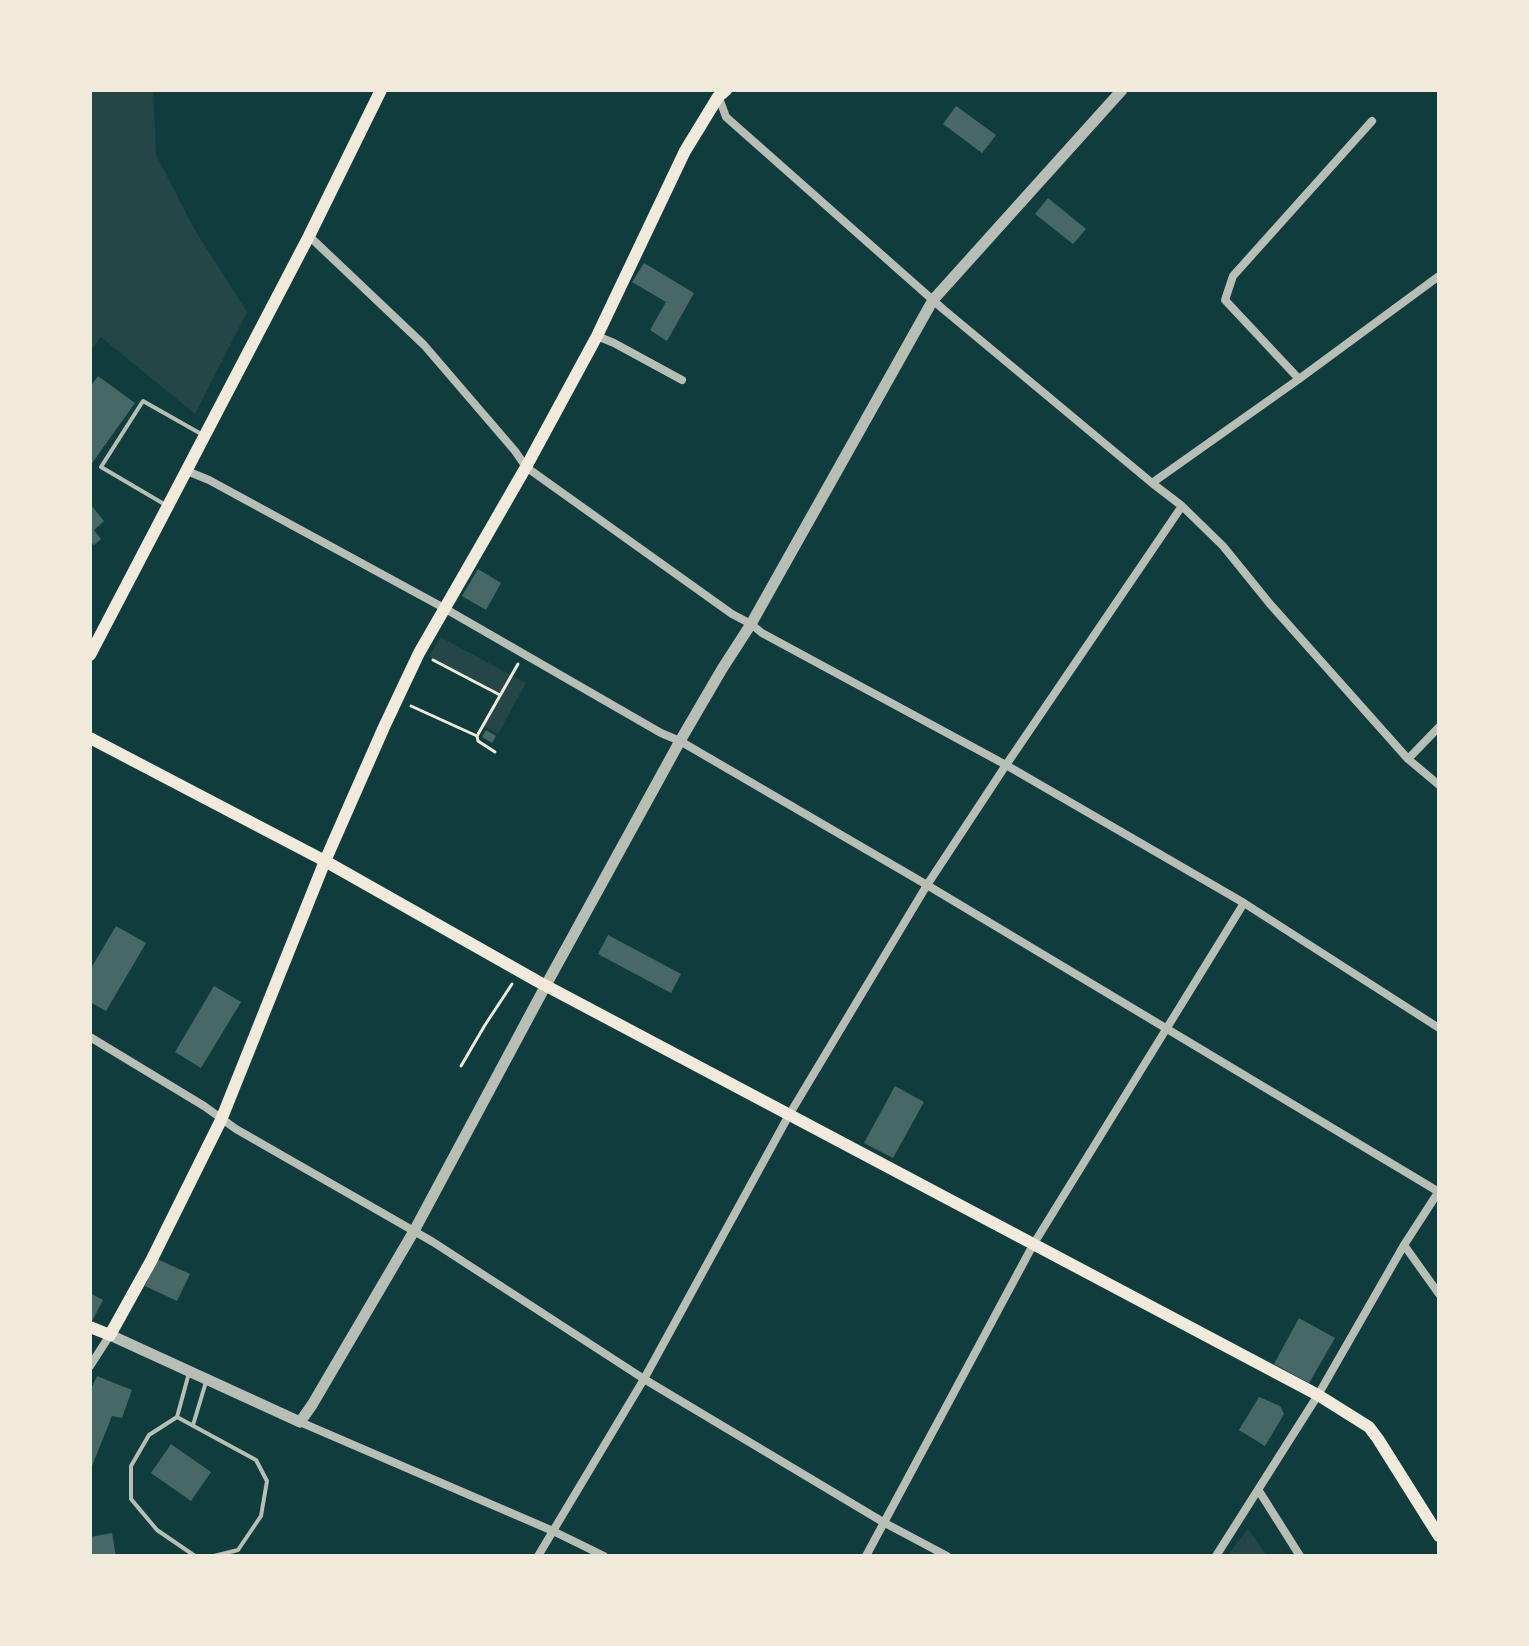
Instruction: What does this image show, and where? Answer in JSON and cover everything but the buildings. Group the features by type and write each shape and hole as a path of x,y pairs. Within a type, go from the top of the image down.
{"main road":[{"path":"90,655 309,236 381,90"},
{"path":"90,1327 110,1335 151,1261 221,1120 325,861 419,653 597,336 685,151 721,92"},
{"path":"90,738 325,861 520,972 1318,1395 1369,1427 1439,1536"}],"street":[{"path":"300,1422 414,1231 680,741 751,624 933,300 1122,90"},
{"path":"721,92 726,117 933,300 1182,506 1223,546 1270,604 1408,759 1439,785"},
{"path":"1299,379 1225,300 1233,276 1372,121"},
{"path":"309,236 424,345 526,467 732,614 1006,765 1244,903 1439,1028"},
{"path":"1152,483 1439,276"},
{"path":"597,336 682,380"},
{"path":"187,471 209,480 444,608 680,741 1439,1192 1404,1245 1318,1395 1216,1556"},
{"path":"538,1556 644,1379 789,1115 927,885 1182,506"},
{"path":"1408,759 1439,727"},
{"path":"866,1556 1033,1245 1244,903"},
{"path":"90,1037 204,1106 221,1120 414,1231 644,1379 883,1522 947,1556"},
{"path":"1404,1245 1439,1294"},
{"path":"90,1366 110,1335 604,1556"},
{"path":"1259,1491 1300,1556"}],"lane":[{"path":"169,506 101,467 143,401 205,437"},
{"path":"190,1371 177,1417 149,1435 131,1466 131,1499 157,1530 195,1556"},
{"path":"193,1425 207,1379"},
{"path":"177,1417 256,1460 267,1481 261,1516 238,1550 214,1556"}],"path":[{"path":"419,653 500,695"},
{"path":"495,752 478,741 477,736 524,654"},
{"path":"397,700 477,736"},
{"path":"461,1066 520,972"}],"shaded area":[{"path":"90,90 153,90 156,155 196,232 247,312 195,414 101,337 90,352"},
{"path":"440,637 526,683 498,734 484,726 500,695 429,657"},
{"path":"1248,1529 1267,1556 1227,1556"}]}
